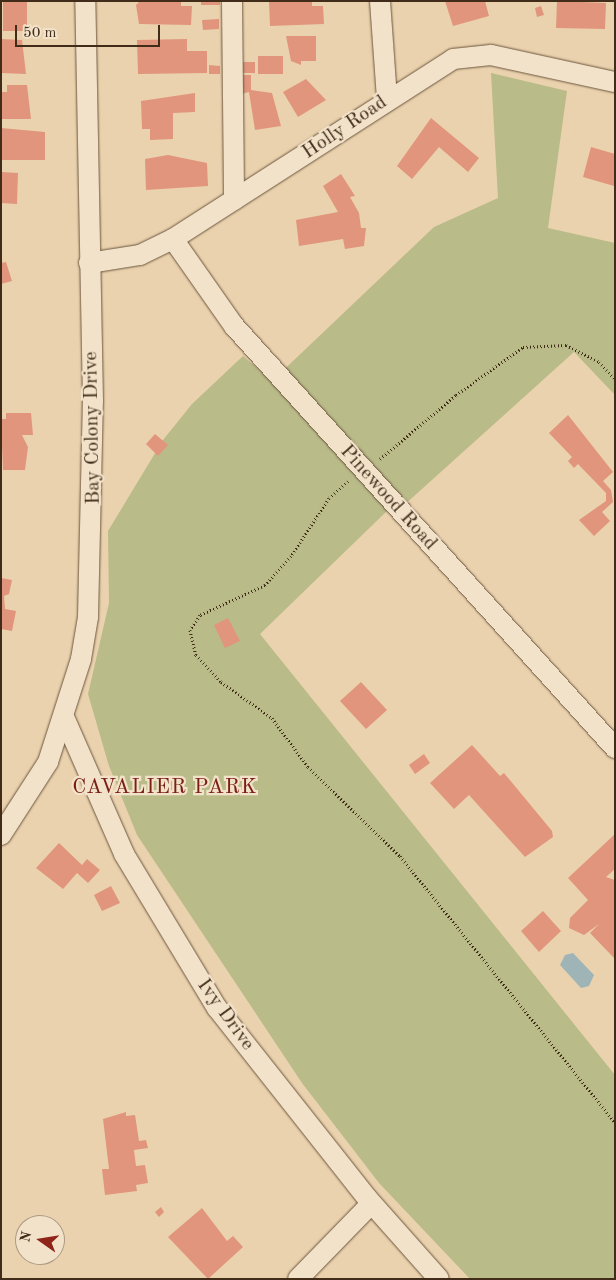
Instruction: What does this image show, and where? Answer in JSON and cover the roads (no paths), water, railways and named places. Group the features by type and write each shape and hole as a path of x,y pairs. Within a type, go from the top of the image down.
{"street":[{"name":"Bay Colony Drive","path":"1,835 48,762 64,716 88,617 94,529 85,1"},
{"path":"232,1 234,200"},
{"path":"380,1 387,99"},
{"name":"Holly Road","path":"89,264 140,256 173,239 439,66 472,55 615,82"},
{"name":"Pinewood Road","path":"173,239 234,326 615,748"},
{"name":"Ivy Drive","path":"64,716 124,854 169,933 217,1008 372,1204 439,1279"},
{"path":"298,1279 372,1204"}],"district":[{"name":"CAVALIER PARK","path":"165,788"}]}
